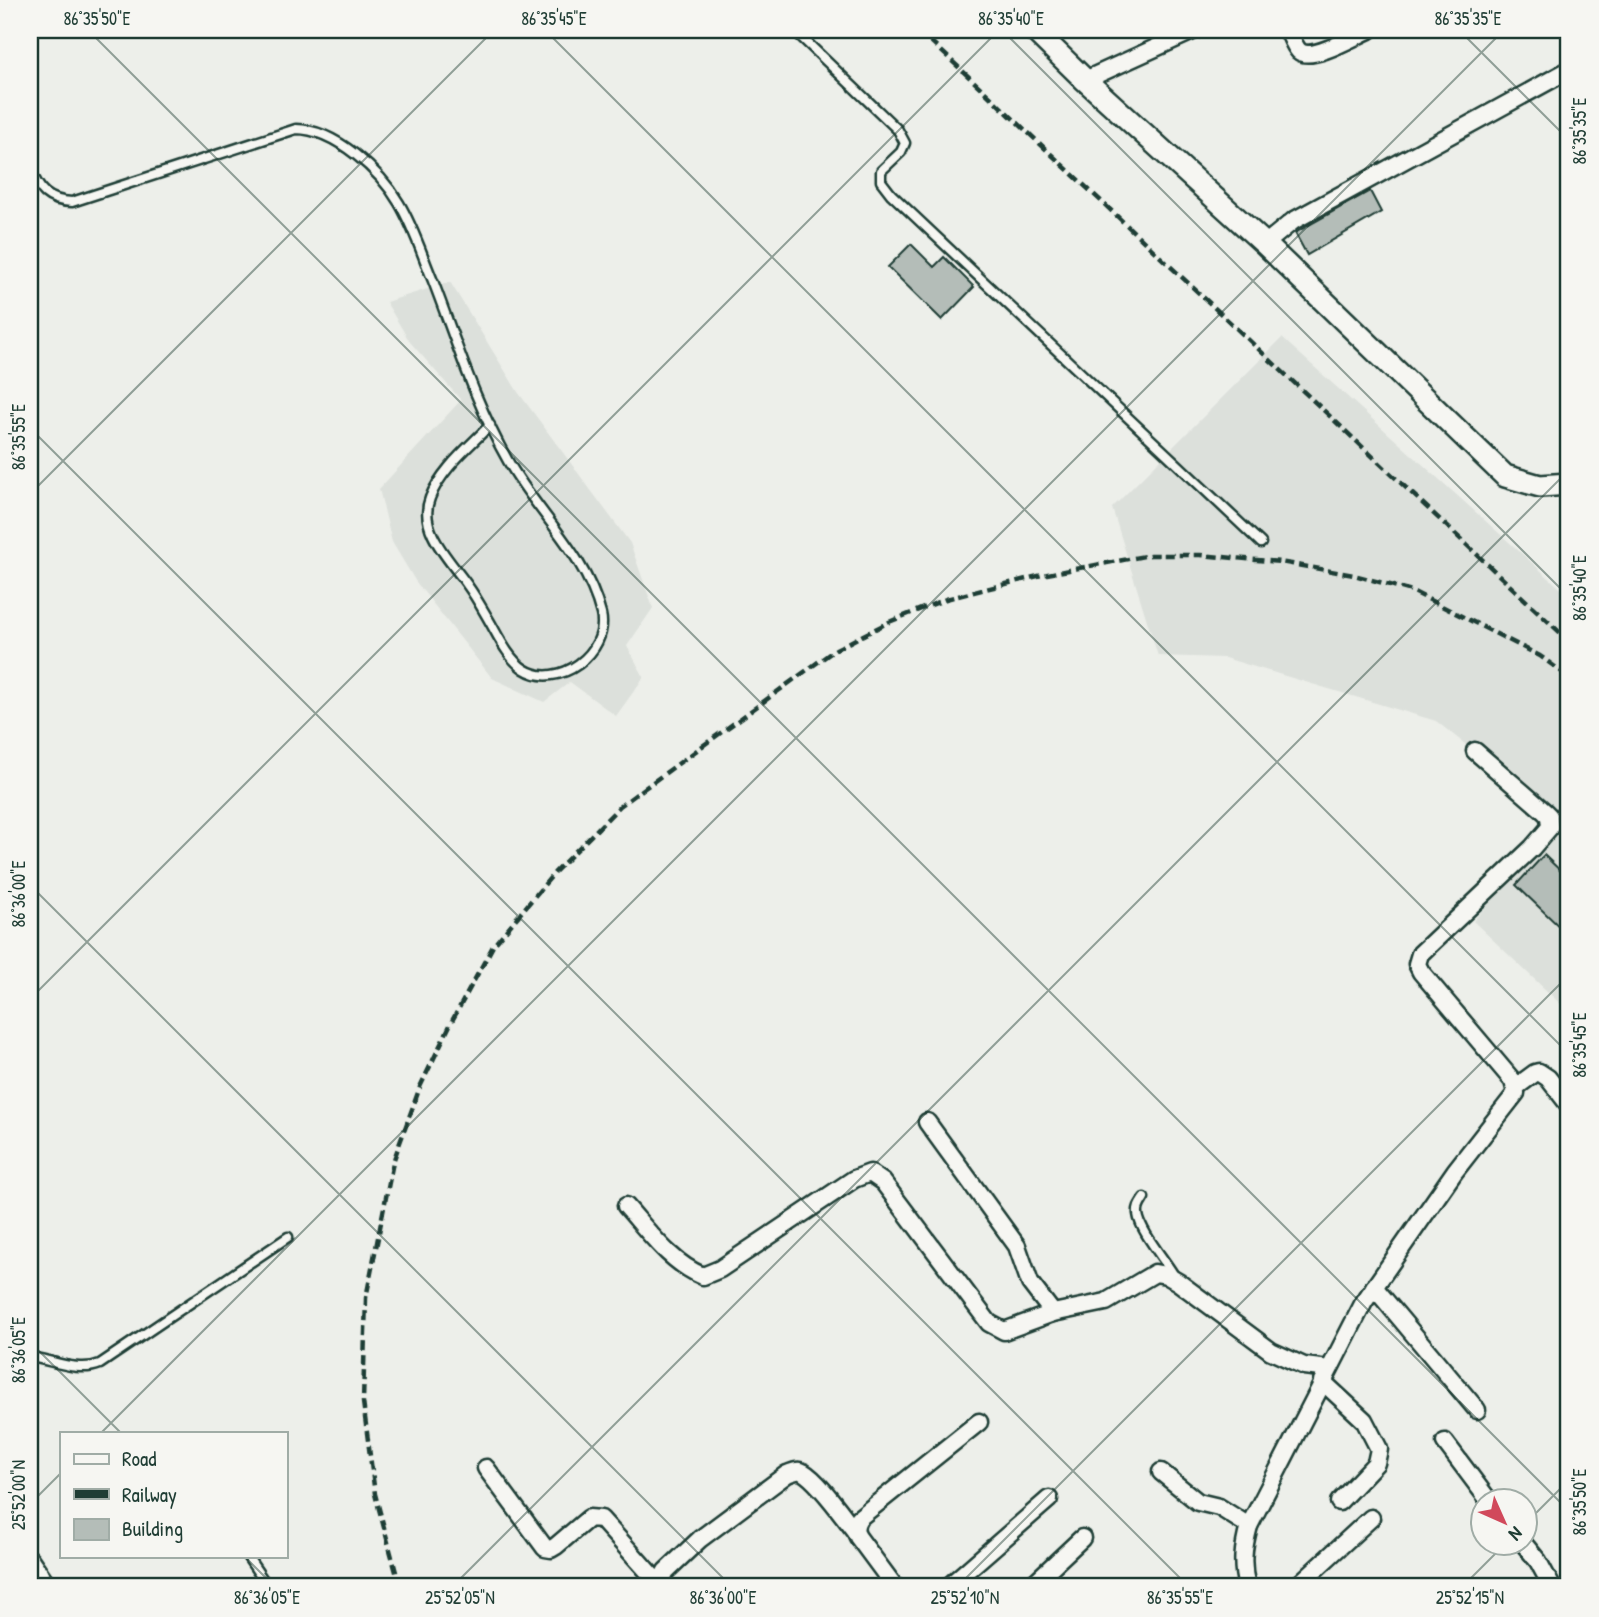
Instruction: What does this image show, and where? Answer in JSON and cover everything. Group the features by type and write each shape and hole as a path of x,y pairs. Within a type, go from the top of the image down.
{"main road":[{"path":"1034,30 1265,244 1505,476 1539,486 1569,484"}],"street":[{"path":"1085,80 1195,30"},
{"path":"1288,30 1296,47 1306,54 1319,52 1369,30"},
{"path":"1265,244 1293,221 1569,70"},
{"path":"1475,751 1549,816 1550,827 1532,848 1420,954 1417,964 1516,1087"},
{"path":"1247,1587 1242,1571 1242,1550 1249,1525 1325,1375 1374,1287 1455,1171 1512,1099 1516,1087 1539,1072 1548,1078 1569,1105"},
{"path":"927,1122 1017,1246 1030,1283 1053,1313"},
{"path":"626,1206 666,1251 693,1272 703,1276 720,1269 854,1179 870,1173 883,1182 989,1323 1004,1331 1053,1313 1106,1302 1155,1273 1178,1282 1271,1352 1325,1375 1364,1420 1379,1449 1376,1463 1339,1502"},
{"path":"1374,1287 1477,1410"},
{"path":"855,1531 859,1518 979,1422"},
{"path":"1444,1442 1479,1488"},
{"path":"486,1468 545,1548 556,1546 589,1518 601,1519 661,1586 666,1571 700,1539 788,1474 797,1470 803,1471 855,1531 895,1587"},
{"path":"1161,1472 1198,1502 1219,1507 1249,1525"},
{"path":"948,1587 1049,1499"},
{"path":"1296,1587 1371,1518"},
{"path":"1030,1587 1082,1538"},
{"path":"1536,1558 1552,1587"},
{"path":"30,1559 49,1587"}],"lane":[{"path":"793,30 898,130 905,143 901,152 881,171 881,181 891,194 1261,543"},
{"path":"30,169 38,189 48,197 72,202 296,129 308,129 335,141 359,157 383,181 412,227 467,371 508,462 585,573 601,615 601,630 594,647 583,661 571,670 536,674 524,669 513,659 469,587 438,545 428,521 429,499 437,485 453,464 491,425"},
{"path":"1144,1198 1138,1207 1142,1225 1178,1282"},
{"path":"30,1357 83,1367 100,1364 288,1237"},
{"path":"248,1558 268,1587"}],"shaded area":[{"path":"450,282 518,392 630,543 653,608 627,646 644,677 616,716 570,682 544,702 492,678 416,582 392,542 379,489 461,400 410,342 386,302"},
{"path":"1282,338 1569,596 1569,1012 1473,921 1563,822 1436,721 1225,658 1158,656 1112,508"}],"building":[{"path":"1370,191 1381,212 1307,255 1295,233"},
{"path":"911,244 934,267 944,257 974,287 942,320 888,267"},
{"path":"1544,855 1569,879 1569,936 1516,885"}],"railway":[{"path":"919,30 1569,641"},
{"path":"400,1587 375,1494 363,1402 366,1298 393,1162 420,1087 493,946 555,872 620,806 836,649 889,622 946,599 1042,575 1150,555 1200,555 1280,562 1354,575 1412,591 1540,656 1569,677"}]}
